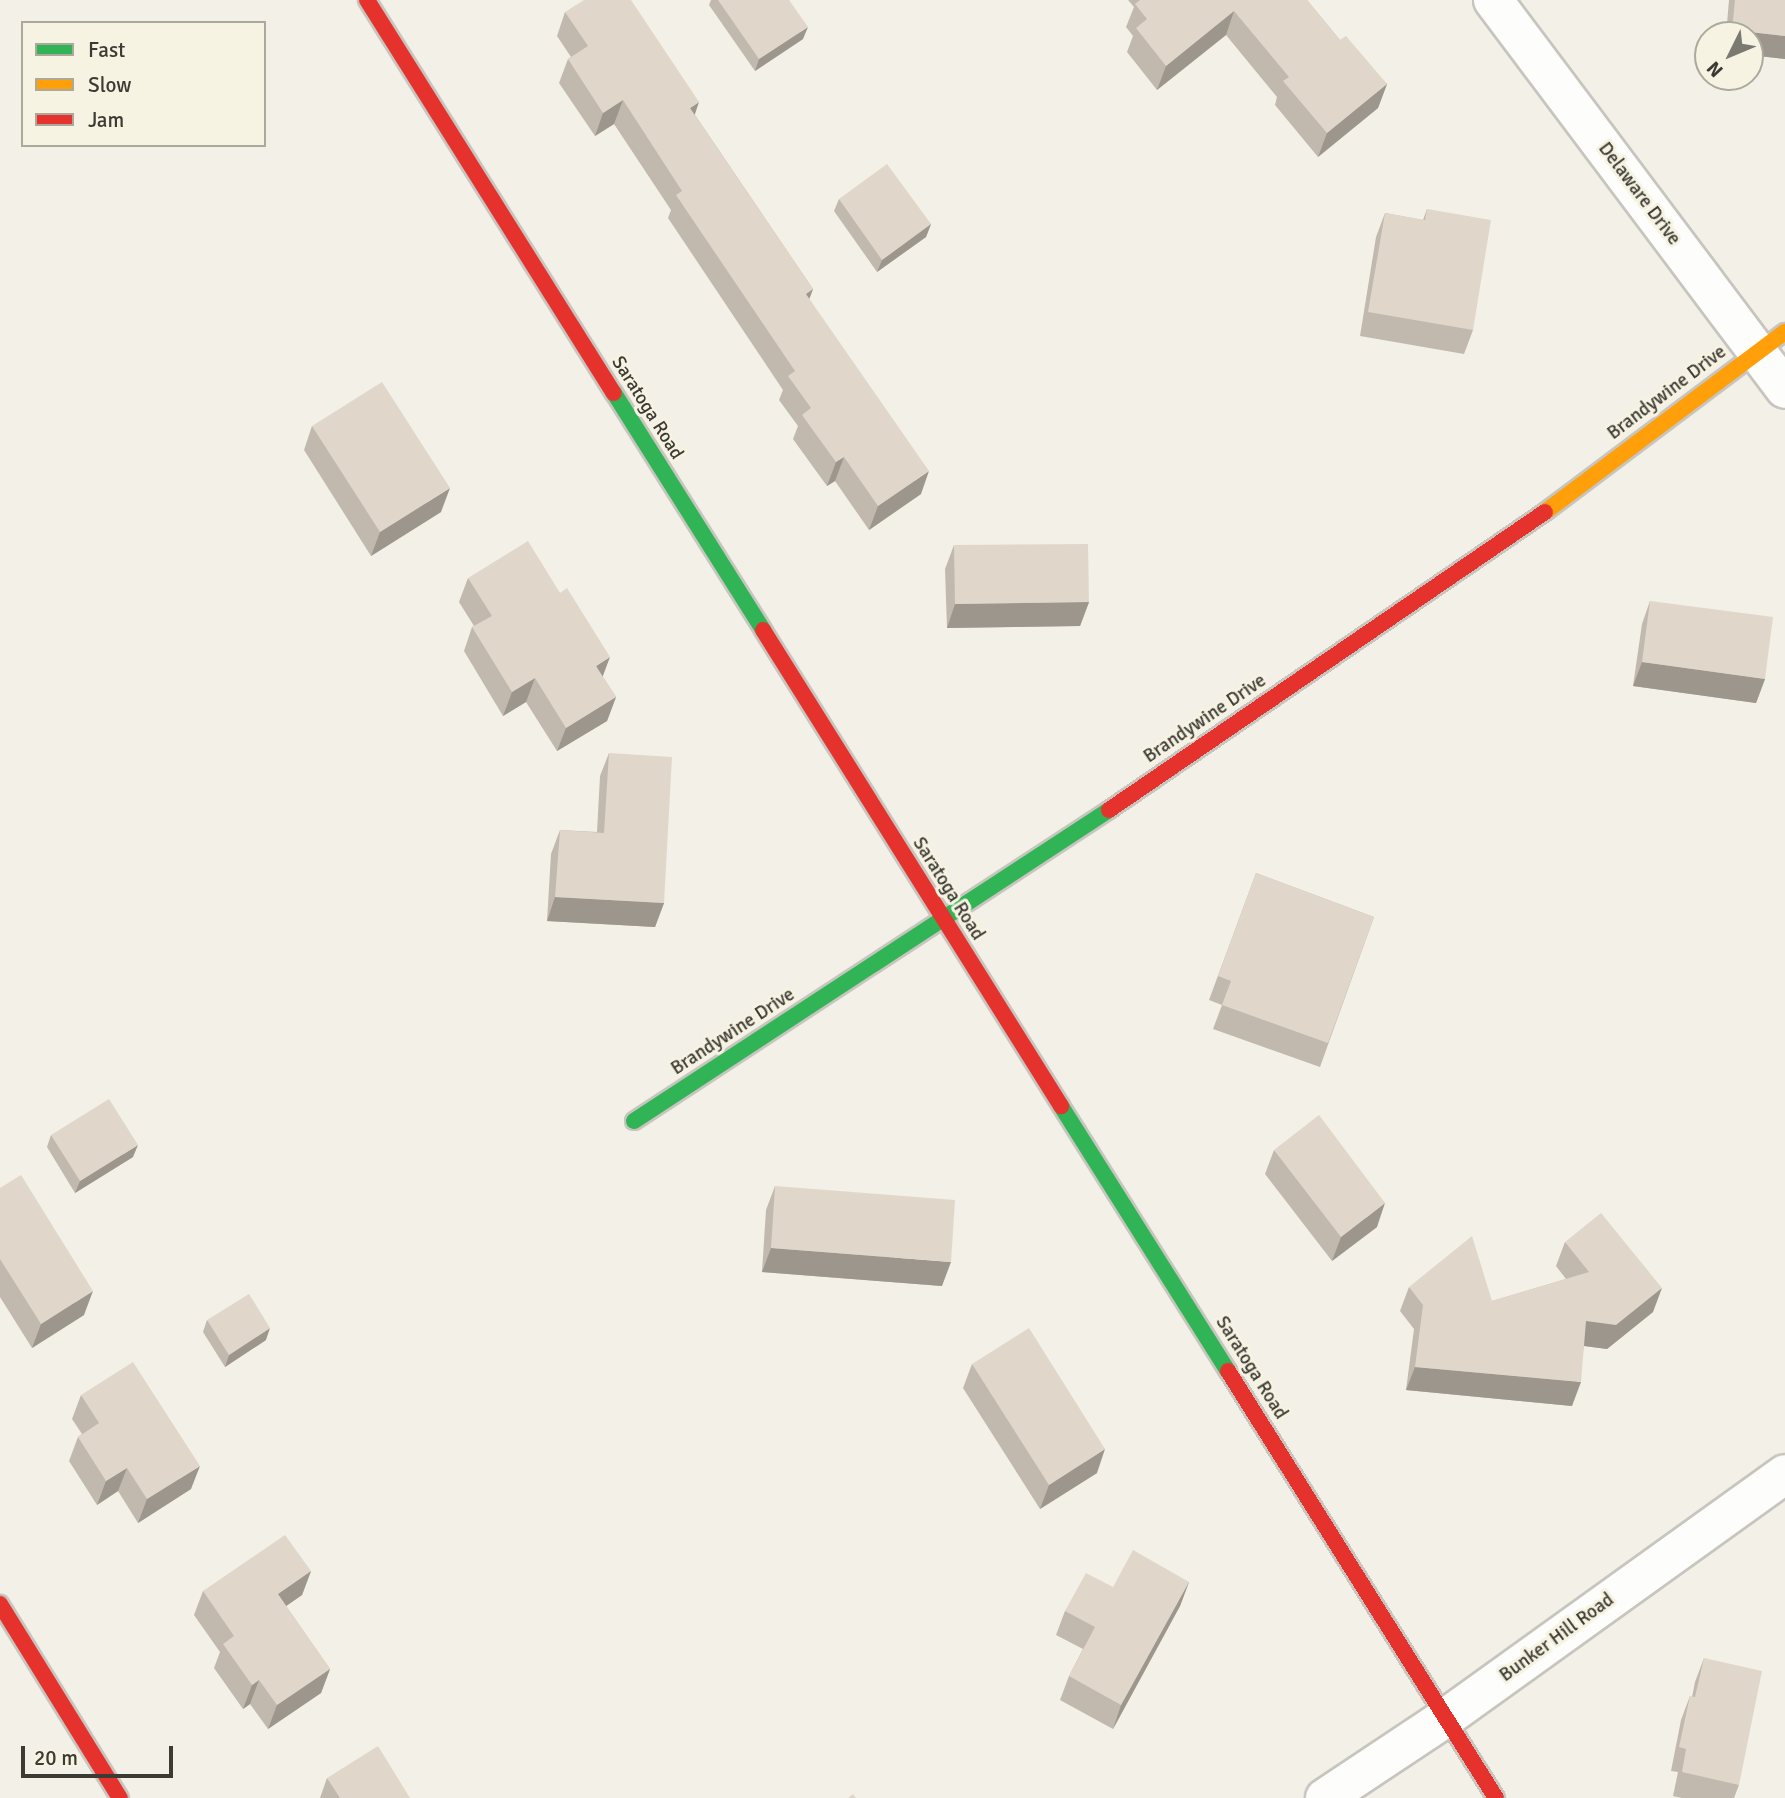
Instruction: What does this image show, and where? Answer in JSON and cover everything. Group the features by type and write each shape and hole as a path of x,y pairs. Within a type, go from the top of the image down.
{"street":[{"name":"Saratoga Road","path":"368,0 943,922 1496,1798"},
{"name":"Delaware Drive","path":"1493,0 1771,342 1785,388"},
{"name":"Brandywine Drive","path":"634,1121 943,922 1489,554 1771,342"},
{"name":"Bunker Hill Road","path":"1325,1798 1447,1717 1785,1474"},
{"path":"0,1605 120,1798"}],"building":[{"path":"584,0 631,0 699,102 690,108 813,289 806,294 929,471 878,506 844,457 836,462 802,415 811,408 788,376 795,371 676,195 682,191 623,100 603,113 568,59 588,46 565,12"},
{"path":"718,0 789,0 808,27 759,59"},
{"path":"1140,0 1307,0 1340,40 1346,36 1387,84 1327,133 1283,81 1289,77 1234,11 1166,66 1136,28 1147,19 1135,4"},
{"path":"1735,0 1785,0 1785,36 1764,34 1764,21 1733,21"},
{"path":"887,164 931,224 882,260 839,199"},
{"path":"1427,209 1491,220 1473,330 1368,312 1385,213 1425,220"},
{"path":"382,382 450,488 380,532 312,426"},
{"path":"528,541 560,593 567,588 610,657 596,666 616,697 566,728 535,678 512,692 472,627 492,616 468,578"},
{"path":"1088,544 1089,602 955,604 954,545"},
{"path":"1650,601 1773,617 1765,679 1642,662"},
{"path":"609,753 672,757 664,903 555,897 560,830 604,833"},
{"path":"1256,873 1374,917 1328,1043 1222,1005 1231,981 1218,976"},
{"path":"109,1099 138,1145 80,1181 51,1135"},
{"path":"1319,1115 1385,1203 1341,1237 1274,1150"},
{"path":"21,1175 93,1291 41,1324 0,1259 0,1188"},
{"path":"775,1186 955,1200 951,1262 771,1248"},
{"path":"1601,1213 1662,1288 1616,1325 1586,1321 1581,1382 1415,1367 1423,1305 1409,1287 1472,1236 1492,1301 1589,1272 1565,1242"},
{"path":"249,1294 270,1328 229,1355 207,1320"},
{"path":"1029,1328 1105,1449 1049,1485 972,1364"},
{"path":"133,1362 200,1466 147,1499 127,1468 106,1481 78,1437 99,1423 81,1395"},
{"path":"285,1535 311,1571 278,1594 330,1669 277,1705 259,1680 252,1685 223,1644 234,1636 203,1591"},
{"path":"1133,1550 1189,1582 1121,1705 1069,1676 1095,1627 1065,1611 1086,1573 1113,1587"},
{"path":"1704,1658 1762,1671 1739,1785 1682,1772 1686,1749 1679,1747 1690,1696 1695,1697"},
{"path":"378,1746 410,1798 340,1798 327,1778"}],"traffic: fast":[{"path":"614,393 763,630"},
{"path":"634,1121 1109,810"},
{"path":"1061,1106 1228,1371"}],"traffic: slow":[{"path":"1545,512 1785,332"}],"traffic: jam":[{"path":"367,0 614,393"},
{"path":"1109,810 1545,512"},
{"path":"763,630 1061,1106"},
{"path":"1228,1371 1496,1798"},
{"path":"0,1604 120,1798"}]}
